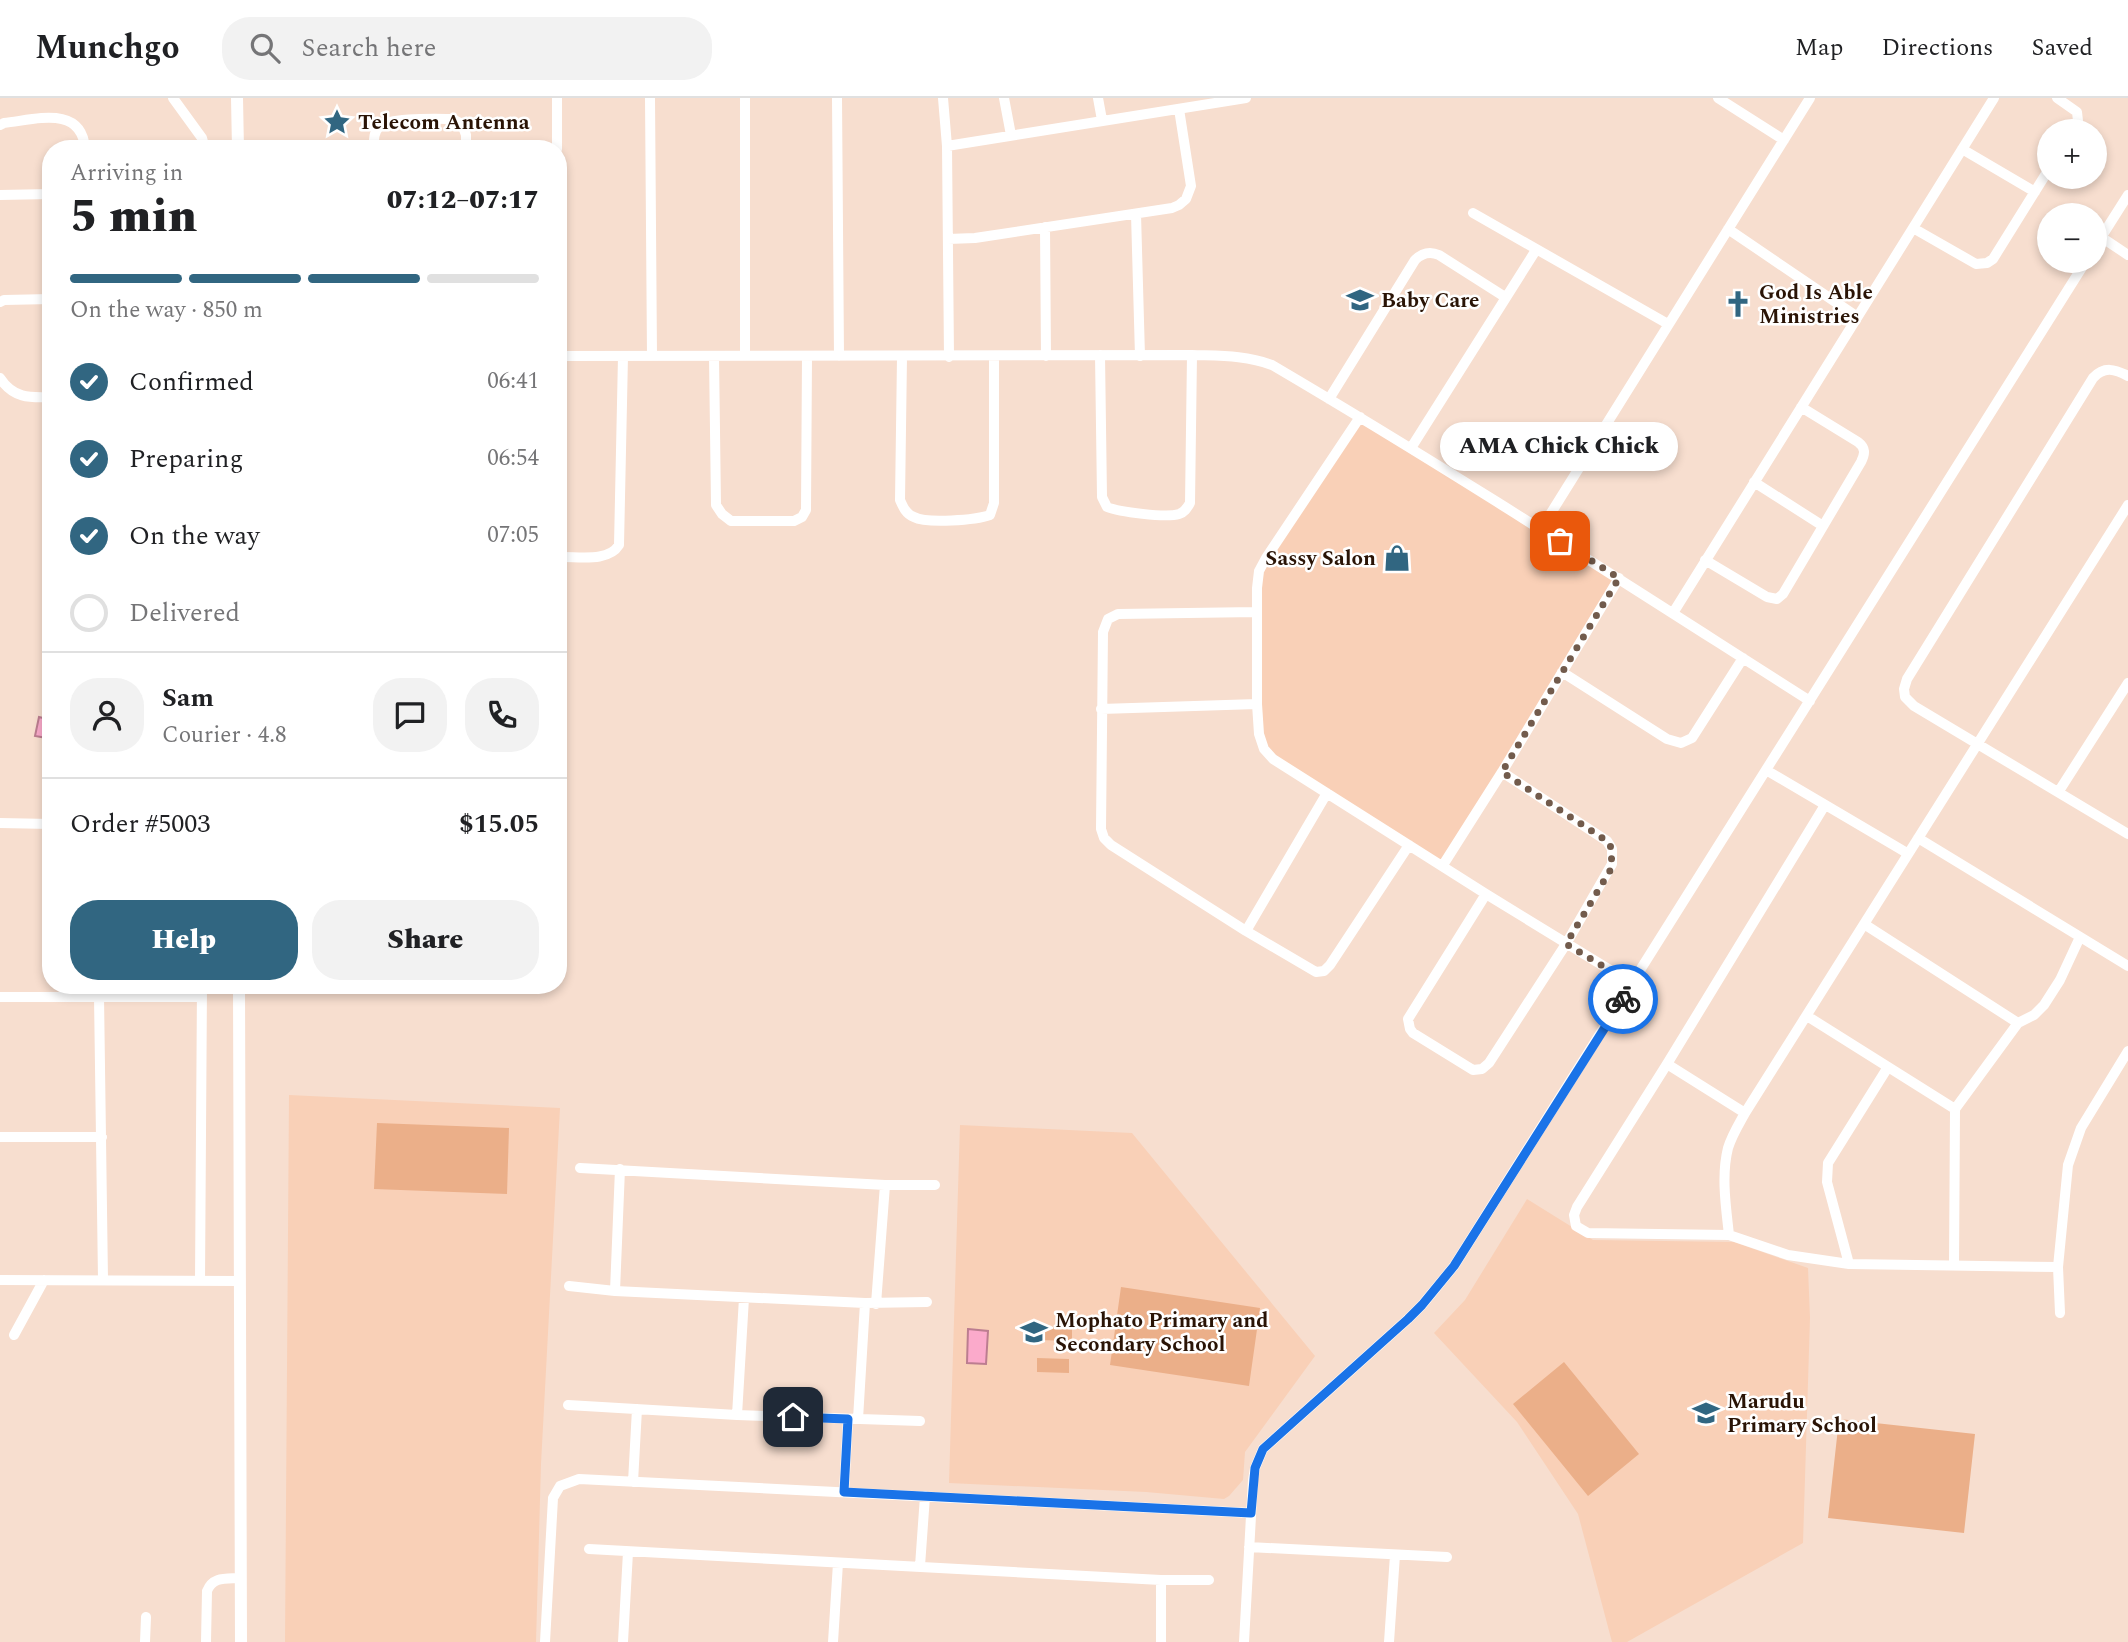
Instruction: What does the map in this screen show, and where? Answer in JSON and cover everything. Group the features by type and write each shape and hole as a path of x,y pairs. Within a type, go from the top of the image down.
{"street":[{"path":"173,98 203,140"},
{"path":"237,98 238,140"},
{"path":"557,98 557,140"},
{"path":"650,98 652,356"},
{"path":"745,98 745,356"},
{"path":"838,98 839,356"},
{"path":"943,98 947,146 949,357"},
{"path":"1004,98 1011,135"},
{"path":"1098,98 1102,120"},
{"path":"947,146 1179,108 1196,102 1246,98"},
{"path":"1718,98 1784,139"},
{"path":"1541,528 1810,98"},
{"path":"1673,613 1994,98"},
{"path":"2057,98 2077,112 2078,119"},
{"path":"948,239 975,238 1179,205 1189,194 1191,186 1179,108"},
{"path":"0,125 59,117 71,121 80,131 82,140"},
{"path":"374,140 378,127 388,121 453,119 462,124 466,140"},
{"path":"1962,149 2035,192"},
{"path":"1913,228 1976,264 1987,263 1993,259 2037,189"},
{"path":"0,195 42,194"},
{"path":"2107,228 2128,195"},
{"path":"1473,213 1668,324"},
{"path":"1136,214 1140,356"},
{"path":"1045,227 1046,356"},
{"path":"1728,229 1856,316"},
{"path":"2107,241 2128,255"},
{"path":"1411,448 1536,250"},
{"path":"1329,399 1415,260 1421,255 1439,255 1505,297"},
{"path":"1244,1642 1255,1468 1263,1449 1408,1319 1454,1266 2078,273"},
{"path":"0,302 42,299"},
{"path":"714,355 716,505 722,514 731,520 744,521 794,521 802,517 806,510 807,356"},
{"path":"1100,355 1102,497 1107,507 1117,511 1177,515 1186,511 1190,503 1192,355"},
{"path":"567,356 1192,355 1259,360 1360,416 1541,528 1810,701"},
{"path":"567,557 607,556 615,552 619,545 623,356"},
{"path":"902,357 900,500 904,510 923,521 978,519 990,515 994,503 994,356"},
{"path":"2128,376 2108,369 2100,371 2093,378 1905,684 1905,697 1911,704 2128,834"},
{"path":"0,378 13,393 26,398 42,397"},
{"path":"1705,560 1767,597 1777,599 1783,594 1861,462 1864,450 1858,442 1801,407"},
{"path":"1360,416 1259,572 1257,704 1259,734 1264,749 1273,759 1633,984"},
{"path":"1754,482 1823,526"},
{"path":"1729,1236 1726,1160 1734,1133 1907,853 2128,505"},
{"path":"1443,865 1619,578"},
{"path":"1257,612 1118,614 1108,620 1103,632 1101,709 1101,829 1104,838 1312,971 1324,971 1330,965 1409,845"},
{"path":"1562,672 1667,739 1681,743 1694,735 1743,658"},
{"path":"2059,791 2128,682"},
{"path":"1101,709 1257,704"},
{"path":"1766,770 1907,853"},
{"path":"1486,894 1408,1019 1410,1029 1417,1036 1473,1070 1482,1069 1489,1063 1611,869 1612,849 1607,841 1502,772"},
{"path":"1246,931 1327,793"},
{"path":"1825,805 1577,1207 1575,1223 1579,1229 1588,1233 1729,1236 1788,1255 1849,1265 2058,1267"},
{"path":"0,823 42,824"},
{"path":"1918,838 2128,966"},
{"path":"1864,924 2018,1023"},
{"path":"1954,1266 1955,1109 2018,1023 2034,1015 2044,1005 2060,980 2080,937"},
{"path":"239,994 241,1642"},
{"path":"99,996 103,1280"},
{"path":"0,997 202,997 200,1281"},
{"path":"1807,1016 1955,1109"},
{"path":"2060,1313 2058,1267 2068,1165 2081,1128 2128,1051"},
{"path":"1667,1064 1745,1113"},
{"path":"1849,1265 1827,1182 1828,1163 1888,1067"},
{"path":"0,1138 102,1137"},
{"path":"580,1168 885,1185 935,1185"},
{"path":"615,1291 620,1169"},
{"path":"844,1492 885,1185"},
{"path":"0,1280 240,1281"},
{"path":"14,1335 44,1280"},
{"path":"569,1286 744,1298 871,1303 927,1302"},
{"path":"737,1415 744,1298"},
{"path":"568,1405 737,1415 920,1421"},
{"path":"633,1482 637,1409"},
{"path":"545,1642 553,1498 560,1486 579,1479 1251,1513"},
{"path":"920,1566 925,1496"},
{"path":"1249,1547 1447,1557"},
{"path":"589,1549 1161,1580 1209,1580"},
{"path":"623,1642 628,1552"},
{"path":"1390,1642 1395,1555"},
{"path":"833,1642 838,1563"},
{"path":"206,1642 207,1591 210,1584 215,1579 241,1578"},
{"path":"1161,1580 1161,1642"},
{"path":"145,1642 146,1617"}],"shaded area":[{"path":"1360,417 1619,578 1443,865 1264,749 1257,612 1266,558"},
{"path":"39,717 42,718 42,737 35,736"},
{"path":"289,1095 560,1108 541,1464 536,1642 285,1642"},
{"path":"377,1123 509,1128 507,1194 374,1189"},
{"name":"Mophato Primary and Secondary School","path":"960,1125 1132,1133 1315,1356 1245,1452 1243,1480 1229,1496 1224,1499 1146,1492 949,1483"},
{"name":"Marudu Primary School","path":"1527,1199 1593,1240 1734,1242 1808,1268 1810,1318 1803,1543 1627,1642 1612,1642 1578,1514 1517,1422 1434,1333 1465,1300"},
{"path":"1121,1287 1260,1308 1249,1386 1110,1365"},
{"path":"1039,1326 1072,1327 1072,1341 1038,1340"},
{"path":"968,1329 988,1331 986,1364 967,1363"},
{"path":"1037,1358 1069,1359 1069,1373 1037,1372"},
{"path":"1564,1362 1639,1454 1588,1496 1513,1404"},
{"path":"1839,1419 1975,1434 1964,1533 1828,1518"}],"way so far":[{"path":"1560,541 1619,578 1502,772 1607,841 1612,849 1611,869 1566,944 1633,984 1623,999"}],"place":[{"name":"Telecom Antenna","path":"337,122"},
{"name":"Baby Care","path":"1360,300"},
{"name":"God Is Able Ministries","path":"1738,304"},
{"name":"AMA Chick Chick","path":"1560,541"},
{"name":"Sassy Salon","path":"1397,558"},
{"name":"Mophato Primary and Secondary School","path":"1034,1332"},
{"name":"Marudu Primary School","path":"1706,1413"}],"route":[{"path":"793,1417 848,1419 844,1492 1251,1513 1255,1468 1263,1449 1408,1319 1454,1266 1623,999"}]}
